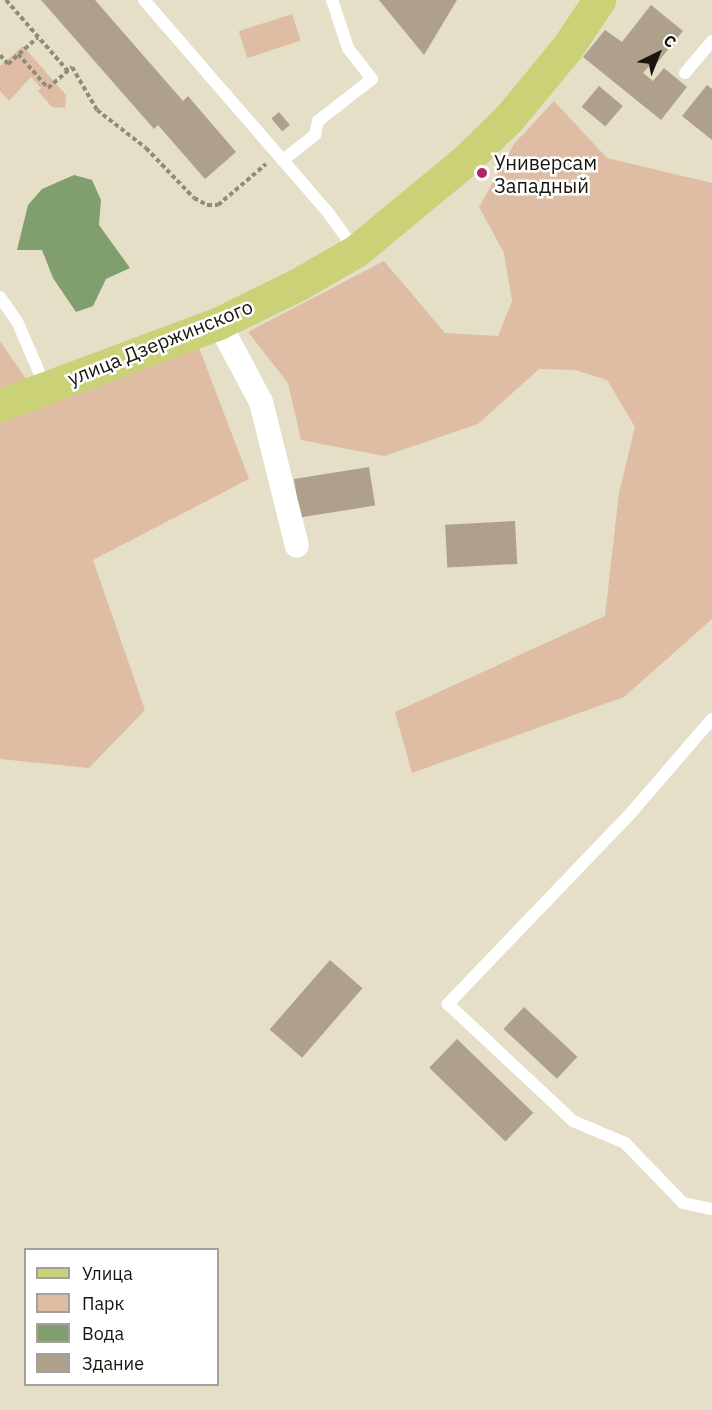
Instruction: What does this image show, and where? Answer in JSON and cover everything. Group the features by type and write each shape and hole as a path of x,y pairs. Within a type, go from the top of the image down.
{"main road":[{"name":"улица Дзержинского","path":"0,405 219,323 297,285 356,251 466,160 509,118 567,48 599,0"}],"street":[{"path":"219,323 261,402 297,546"}],"lane":[{"path":"144,0 327,211 356,251"},
{"path":"280,157 315,135 318,121 372,79 348,48 332,0"},
{"path":"686,73 712,41"},
{"path":"0,297 17,321 46,387"},
{"path":"712,719 631,813 448,1004 573,1121 625,1143 683,1203 712,1209"}],"path":[{"path":"6,0 68,71"},
{"path":"0,55 8,63 38,37"},
{"path":"18,54 48,88 72,67 97,110 146,148 194,198 207,205 218,205 267,162 280,157"},
{"path":"267,162 275,171"}],"green space":[{"path":"292,14 301,41 247,58 239,31"},
{"path":"23,46 66,95 65,108 52,107 38,91 41,88 31,77 9,101 0,91 0,66"},
{"path":"554,101 607,158 712,183 712,619 624,697 412,773 395,712 605,616 619,493 635,427 607,380 575,370 539,369 478,424 384,456 301,440 288,383 248,332 384,261 445,333 498,336 512,301 504,253 479,207 514,144"},
{"path":"0,341 41,401 198,345 249,479 93,560 145,710 89,768 0,759"}],"water":[{"path":"74,175 92,180 101,200 99,225 130,268 106,279 93,306 76,312 53,278 42,250 17,250 28,205 42,189"}],"building":[{"path":"41,0 95,0 183,101 188,96 236,152 205,179 158,125 154,129"},
{"path":"379,0 457,0 424,55"},
{"path":"651,5 683,31 653,68 650,65 643,73 653,81 664,68 687,87 661,120 583,57 605,30 622,42"},
{"path":"707,85 712,89 712,140 682,116"},
{"path":"599,86 623,106 605,127 582,107"},
{"path":"279,112 290,125 282,131 271,118"},
{"path":"369,467 375,506 300,517 294,479"},
{"path":"515,521 517,564 447,568 445,525"},
{"path":"330,960 362,988 302,1058 270,1029"},
{"path":"524,1007 577,1057 557,1079 504,1029"},
{"path":"457,1039 533,1113 505,1141 429,1068"}],"place":[{"name":"Универсам Западный","path":"482,173"}]}
